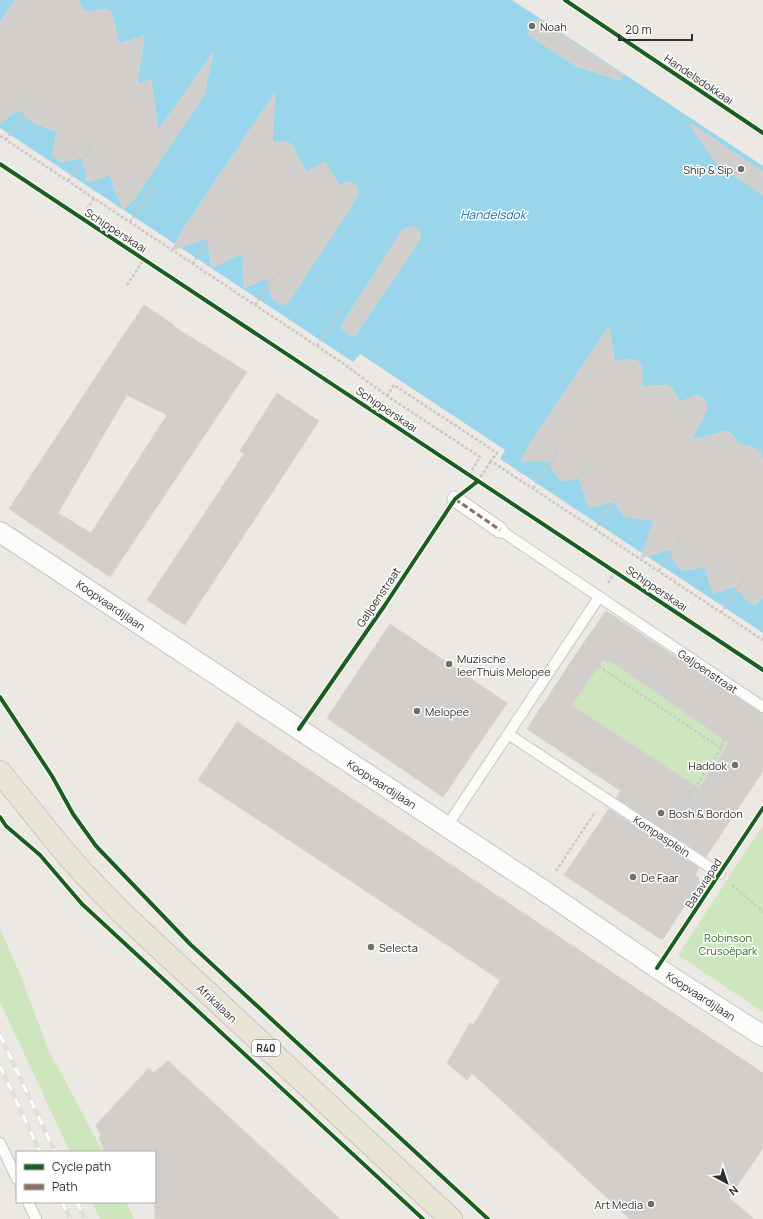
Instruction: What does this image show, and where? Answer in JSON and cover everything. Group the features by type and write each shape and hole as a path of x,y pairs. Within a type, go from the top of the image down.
{"main road":[{"name":"Afrikalaan","path":"0,772 58,844 84,874 123,914 451,1219"}],"street":[{"name":"Galjoenstraat","path":"455,499 500,530"},
{"name":"Koopvaardijlaan","path":"0,532 763,1036"}],"lane":[{"name":"Galjoenstraat","path":"500,530 763,708"},
{"path":"447,826 599,597"},
{"name":"Kompasplein","path":"508,734 720,874"},
{"path":"0,1143 16,1177"},
{"path":"28,1203 36,1219"}],"path":[{"path":"6,140 29,104"},
{"path":"0,136 344,364 387,396 480,458 469,475"},
{"path":"68,181 92,145"},
{"path":"130,222 154,186"},
{"path":"82,218 94,198"},
{"path":"193,264 216,228"},
{"path":"127,285 144,259"},
{"path":"255,305 280,270"},
{"path":"317,346 341,310"},
{"path":"387,396 394,385 497,452 478,481 455,499"},
{"path":"533,488 557,453"},
{"path":"492,461 763,640"},
{"path":"463,470 485,485"},
{"path":"595,530 619,494"},
{"path":"659,571 682,536"},
{"path":"721,613 745,578"},
{"path":"585,657 721,748"},
{"path":"663,836 721,748 724,739"},
{"path":"543,890 604,798"},
{"path":"720,874 763,912"}],"green space":[{"path":"590,651 608,663 610,661 729,743 681,816 687,780 572,705 594,673"},
{"name":"Robinson Crusoëpark","path":"763,825 763,1012 678,955"},
{"path":"0,928 20,974 48,1049 102,1151 70,1151 0,1002"},
{"path":"92,1203 126,1203 134,1219 100,1219"}],"water":[{"name":"Handelsdok","path":"0,0 512,0 763,166 763,633 500,459 505,450 360,354 353,362 0,128"}],"building":[{"path":"15,0 77,0 85,12 105,9 112,14 119,44 144,36 137,85 151,80 158,131 213,53 204,95 134,199 124,209 118,198 110,175 88,182 82,157 63,162 52,155 57,131 34,123 18,109 0,124 0,22"},
{"path":"538,19 623,75 620,80 576,66 528,34"},
{"path":"275,93 272,143 287,142 292,145 306,172 325,162 339,185 351,182 357,187 358,192 354,202 289,301 283,305 273,299 267,278 244,288 243,253 212,267 207,238 171,251 185,227"},
{"name":"Ship & Sip","path":"691,124 763,172 763,195 717,164 690,125"},
{"path":"413,226 419,231 419,241 354,337 340,328 402,231"},
{"path":"144,305 174,325 173,326 247,372 110,577 9,509","holes":["127,395 167,415 91,533 58,513"]},
{"path":"609,327 614,361 632,359 640,363 642,367 642,387 668,385 680,402 698,395 704,399 707,408 692,440 726,431 732,435 738,444 755,448 759,451 763,459 763,597 755,605 747,601 735,586 713,594 705,567 685,570 681,569 677,566 670,549 641,558 654,520 626,517 614,501 589,508 579,477 564,481 556,476 549,461 522,461 529,445"},
{"path":"277,393 319,421 185,625 147,600 244,454 240,451"},
{"path":"606,611 763,714 763,771 706,857 616,798 621,791 527,729","holes":["603,660 608,663 610,661 729,743 699,788 572,705"]},
{"name":"Melopee","path":"390,624 507,703 443,797 327,718"},
{"path":"237,722 763,1073 763,1148 729,1198 754,1219 630,1219 472,1073 467,1080 447,1063 470,1023 474,1024 500,980 198,780"},
{"name":"De Faar","path":"609,809 699,868 695,875 702,880 662,940 564,875"},
{"path":"168,1061 340,1219 155,1219 156,1151 105,1151 99,1138 101,1136 96,1125 149,1068 153,1073"}],"railway":[{"path":"0,1035 55,1151"},
{"path":"0,1066 40,1151"},
{"path":"62,1203 70,1219"},
{"path":"77,1203 85,1219"}],"marked path":[{"path":"455,499 500,530"}],"cycle path":[{"name":"Handelsdokkaai","path":"565,0 763,133"},
{"name":"Schipperskaai","path":"0,164 763,670"},
{"path":"299,729 385,605 455,499 478,481"},
{"path":"0,697 52,776 73,814 96,846 190,944 488,1219"},
{"name":"Bataviapad","path":"657,968 763,808"},
{"path":"0,817 6,826 40,855 82,904 423,1219"}],"place":[{"name":"Noah","path":"532,26"},
{"name":"Ship & Sip","path":"741,169"},
{"name":"Muzische leerThuis Melopee","path":"449,664"},
{"name":"Melopee","path":"417,711"},
{"name":"Haddok","path":"735,765"},
{"name":"Bosh & Bordon","path":"661,813"},
{"name":"De Faar","path":"633,877"},
{"name":"Selecta","path":"371,947"},
{"name":"Art Media","path":"651,1204"}]}
